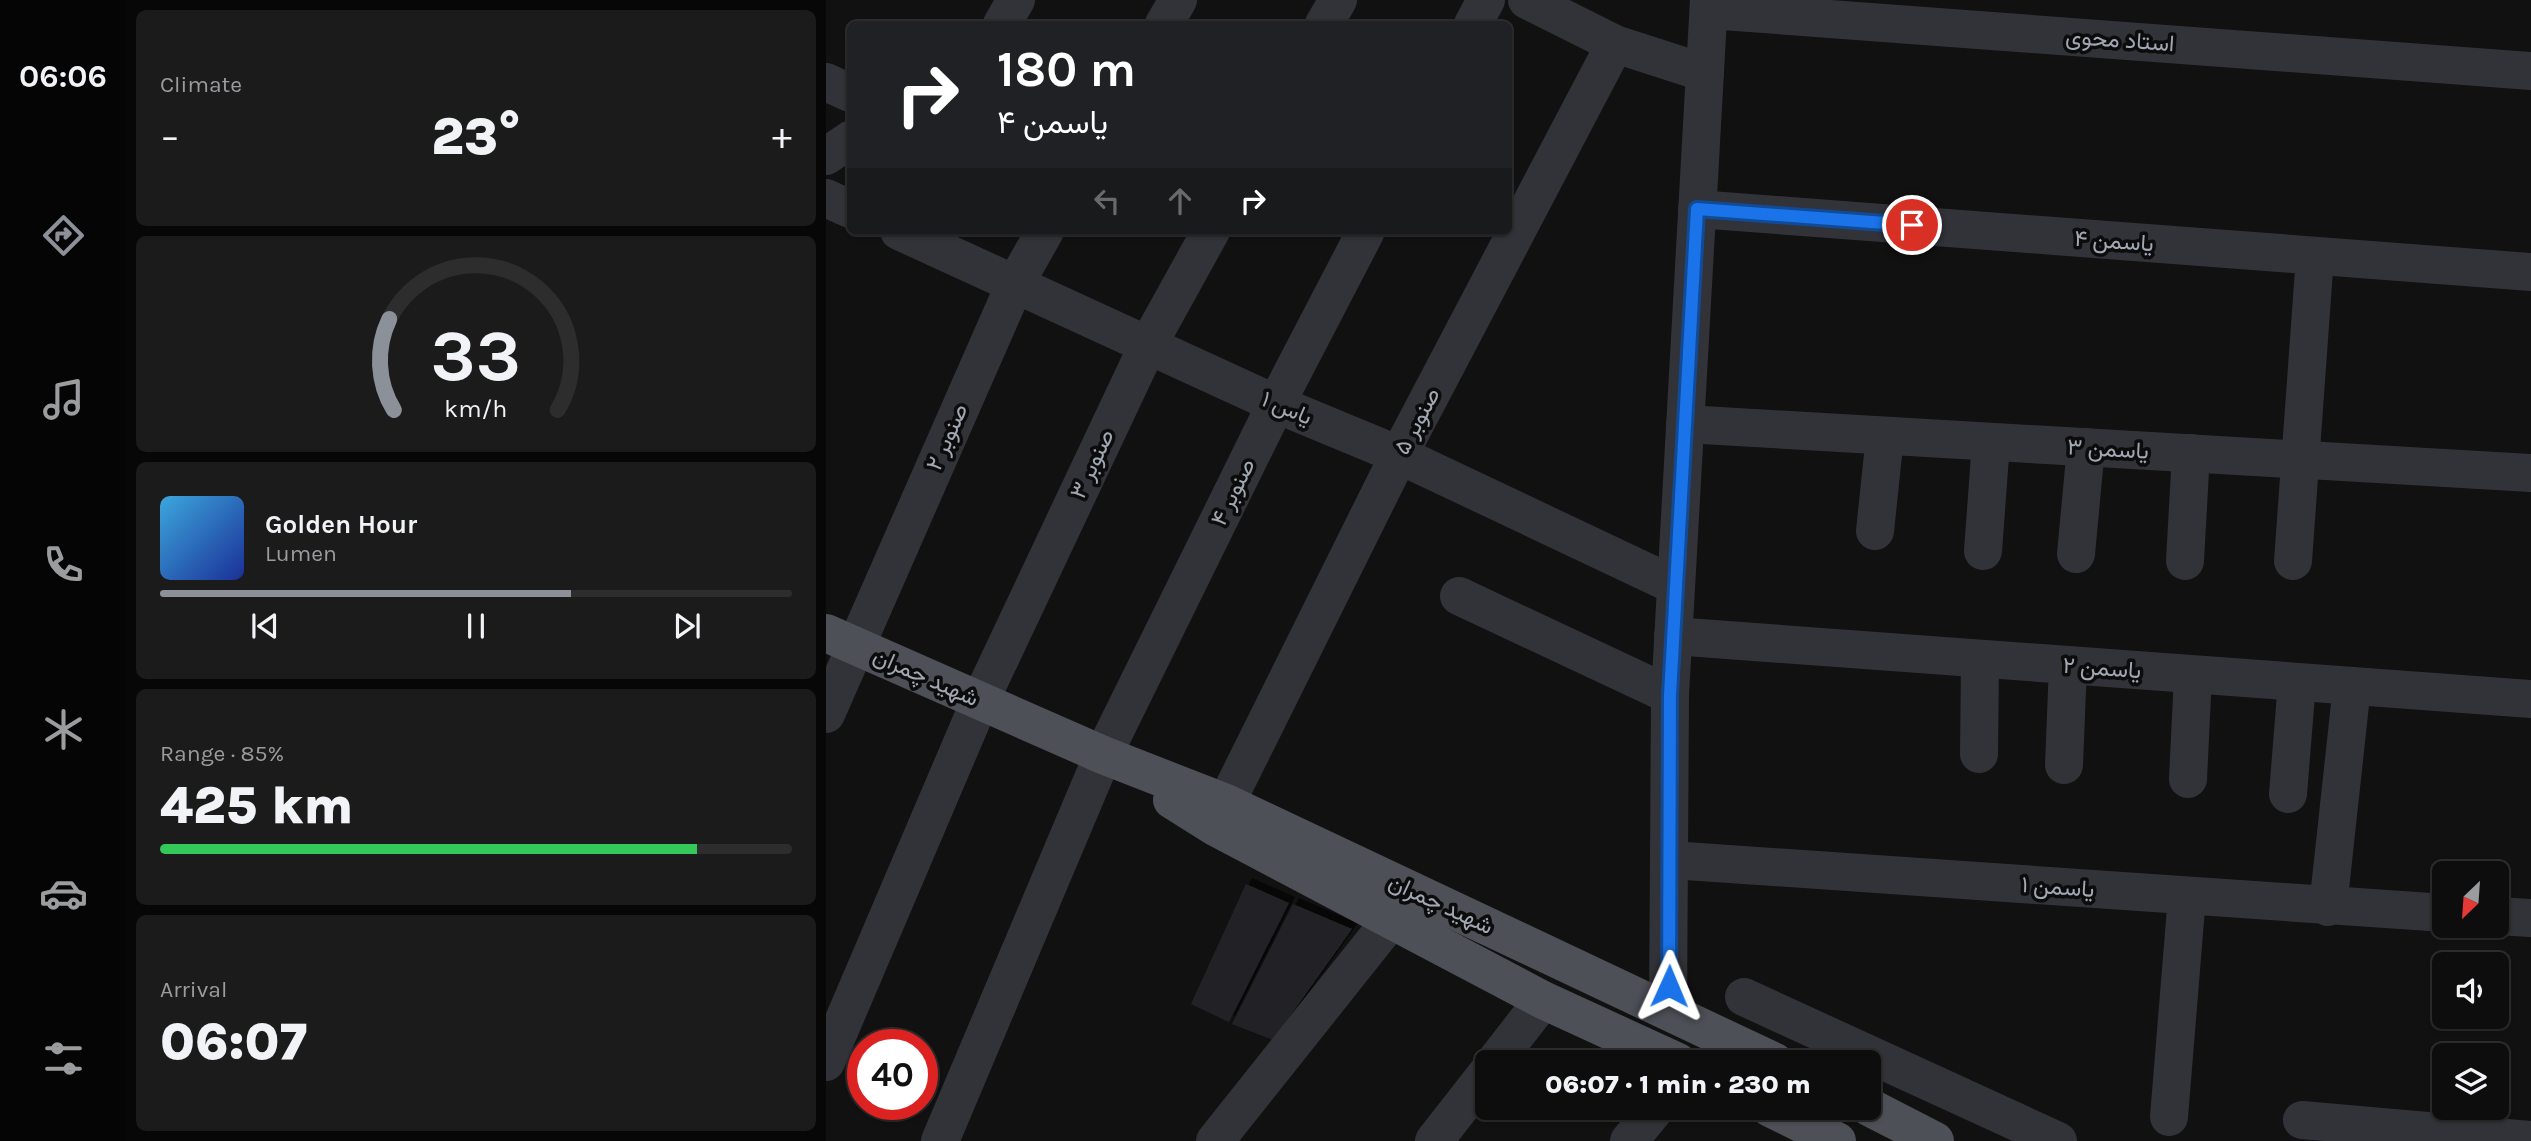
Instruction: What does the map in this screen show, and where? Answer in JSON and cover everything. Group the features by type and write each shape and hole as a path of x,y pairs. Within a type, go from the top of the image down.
{"main road":[{"name":"شهید چمران","path":"840,640 1102,755 1226,803 1750,1050"},
{"name":"شهید چمران","path":"1102,755 1215,827 1544,1000 1652,1050"},
{"path":"1881,1113 1935,1141"},
{"path":"1794,1120 1837,1141"}],"street":[{"path":"1004,21 1016,0"},
{"path":"1166,21 1178,0"},
{"path":"1326,21 1338,0"},
{"path":"1475,21 1486,0"},
{"path":"1527,0 1615,44 1705,73"},
{"path":"1668,1012 1670,695 1709,5"},
{"name":"استاد محوی","path":"1709,5 2531,71"},
{"name":"صنوبر ۵","path":"1226,803 1399,455 1615,44"},
{"path":"826,82 847,92"},
{"path":"826,156 847,142"},
{"path":"826,198 847,208"},
{"name":"یاسمن ۴","path":"1697,209 2531,272"},
{"name":"یاس ۱","path":"908,235 1276,404 1399,455 1676,586"},
{"name":"صنوبر ۲","path":"826,714 840,640 1015,284 1043,235"},
{"name":"صنوبر ۳","path":"826,1062 980,701 1148,345 1209,235"},
{"name":"صنوبر ۴","path":"940,1141 1102,755 1276,404 1364,235"},
{"path":"2292,561 2315,256"},
{"name":"یاسمن ۳","path":"1685,424 2531,473"},
{"path":"1875,531 1885,436"},
{"path":"1983,551 1991,442"},
{"path":"2076,554 2086,447"},
{"path":"2185,561 2190,453"},
{"path":"1459,596 1670,695"},
{"name":"یاسمن ۲","path":"1673,636 2531,699"},
{"path":"1979,754 1980,659"},
{"path":"2064,765 2068,665"},
{"path":"2188,779 2193,675"},
{"path":"2288,793 2297,682"},
{"path":"2328,907 2352,686"},
{"name":"یاسمن ۱","path":"1671,860 2432,912"},
{"path":"2169,1117 2187,896"},
{"path":"2510,917 2531,918"},
{"path":"1215,1141 1391,920"},
{"path":"1744,997 2058,1141"},
{"path":"1504,1050 1544,1000"},
{"path":"1434,1141 1475,1089"},
{"path":"1629,1141 1646,1120"},
{"path":"2302,1120 2531,1140"}],"building":[{"path":"1246,884 1289,903 1229,1022 1191,1004"},
{"path":"1293,904 1352,929 1273,1040 1232,1024"}],"route":[{"path":"1669,986 1670,695 1697,209 1912,225"}]}
